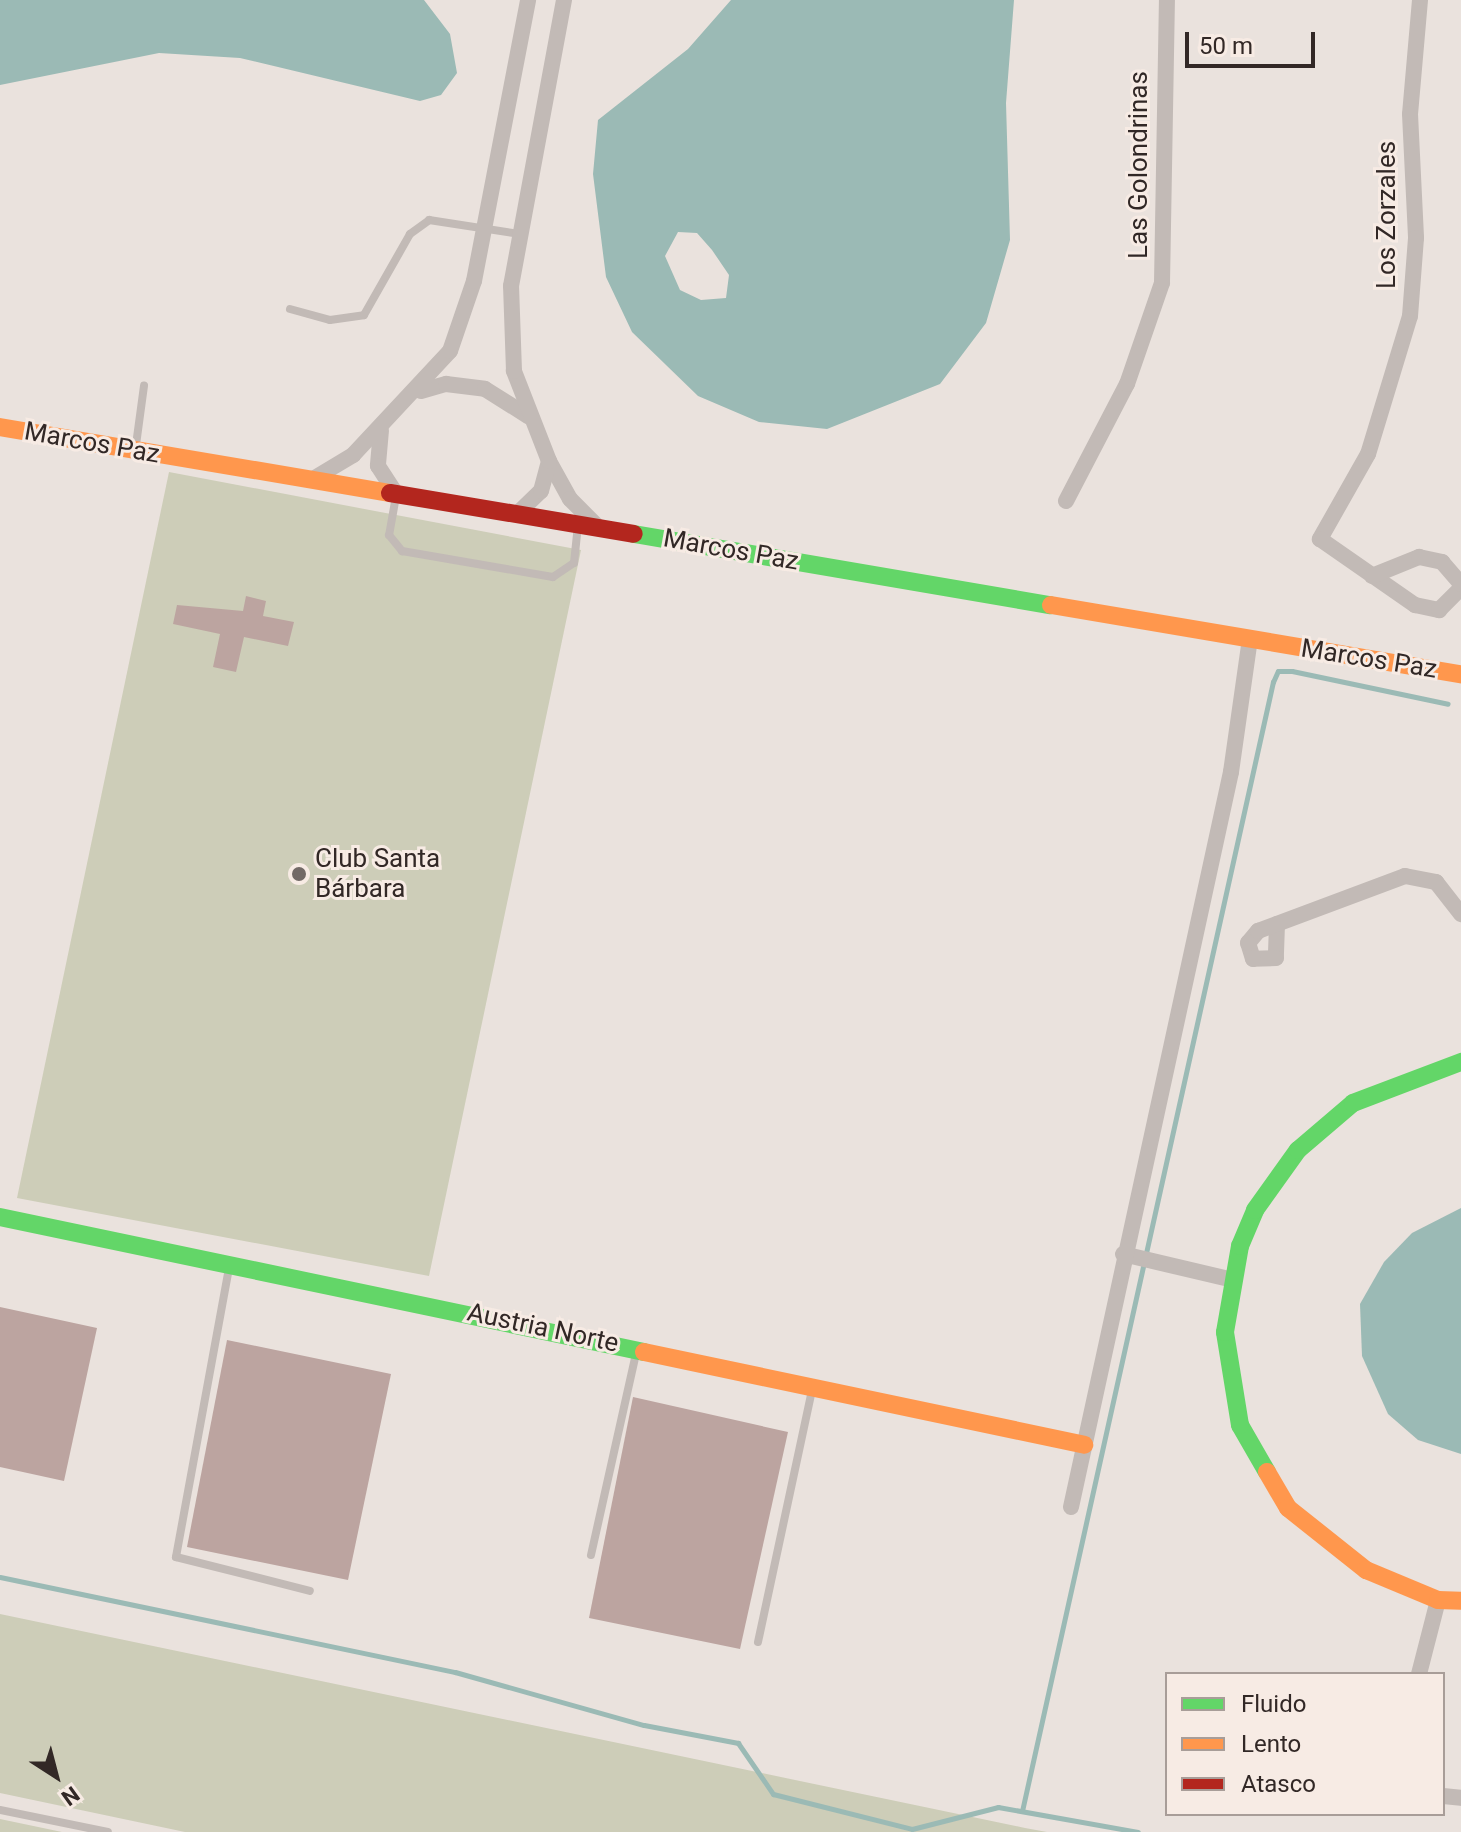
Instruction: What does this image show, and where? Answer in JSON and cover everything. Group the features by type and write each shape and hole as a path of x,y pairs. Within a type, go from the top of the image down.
{"street":[{"path":"310,481 382,428 419,392 463,321 528,0"},
{"path":"564,0 511,286 514,371 529,417 549,461 570,499 598,527"},
{"name":"Las Golondrinas","path":"1066,501 1133,372 1162,283 1167,0"},
{"name":"Los Zorzales","path":"1372,576 1419,557 1442,562 1461,586 1439,610 1415,605 1372,576 1320,539 1368,454 1410,316 1416,238 1410,114 1420,0"},
{"path":"419,392 446,384 485,389 529,417"},
{"name":"Marcos Paz","path":"0,427 1461,674"},
{"path":"382,428 378,466 397,495"},
{"path":"517,514 541,491 549,461"},
{"path":"1071,1507 1231,772 1250,639"},
{"path":"1277,924 1405,876 1436,882 1461,914"},
{"path":"1461,1062 1353,1103 1326,1123 1255,1210 1229,1279 1227,1363 1240,1425 1268,1480 1336,1553 1438,1600 1461,1601"},
{"name":"Austria Norte","path":"0,1217 813,1385 1084,1445"},
{"path":"1128,1255 1229,1279"},
{"path":"1420,1672 1438,1600"}],"lane":[{"path":"290,309 356,320 373,304 420,225 442,217 519,234"},
{"path":"135,450 144,386"},
{"path":"397,495 389,535 402,551 553,577 574,563 579,524"},
{"path":"229,1263 176,1557 310,1591"},
{"path":"591,1555 637,1348"},
{"path":"758,1642 813,1385"},
{"path":"0,1810 108,1832"}],"green space":[{"name":"Club Santa Bárbara","path":"169,472 581,550 429,1276 17,1198"},
{"path":"0,1614 1047,1832 185,1832 0,1793"},
{"path":"0,1819 62,1832 0,1832"}],"water":[{"path":"0,0 424,0 450,34 457,73 441,95 420,101 240,58 159,53 0,85"},
{"path":"731,0 1014,0 1006,103 1010,240 986,323 940,384 827,429 759,422 698,396 632,332 606,277 593,174 598,120 688,49","holes":["678,232 697,233 729,275 726,298 701,300 680,290 665,256"]},
{"path":"1461,1208 1461,1454 1418,1440 1388,1414 1362,1356 1360,1304 1384,1262 1412,1233"}],"building":[{"path":"246,596 266,601 263,616 294,622 288,646 244,637 236,672 213,667 220,634 173,624 177,605 243,611"},
{"path":"0,1307 97,1328 64,1481 0,1467"},
{"path":"227,1340 391,1374 348,1580 187,1547"},
{"path":"633,1397 788,1432 740,1649 589,1618"}],"waterway":[{"path":"1022,1811 1273,682 1278,671 1292,671 1448,704"},
{"path":"0,1577 455,1672 644,1725 738,1743 773,1794 912,1829 998,1807 1138,1832"}],"traffic: fast":[{"path":"634,534 1051,605"},
{"path":"1267,1472 1240,1425 1225,1332 1240,1246 1255,1210 1298,1150 1353,1103 1461,1062"},
{"path":"0,1217 644,1352"}],"traffic: slow":[{"path":"0,427 390,493"},
{"path":"1051,605 1461,674"},
{"path":"644,1352 1084,1445"},
{"path":"1267,1472 1288,1508 1366,1570 1438,1600 1461,1601"}],"traffic: jam":[{"path":"390,493 634,534"}],"place":[{"name":"Club Santa Bárbara","path":"299,874"}]}
